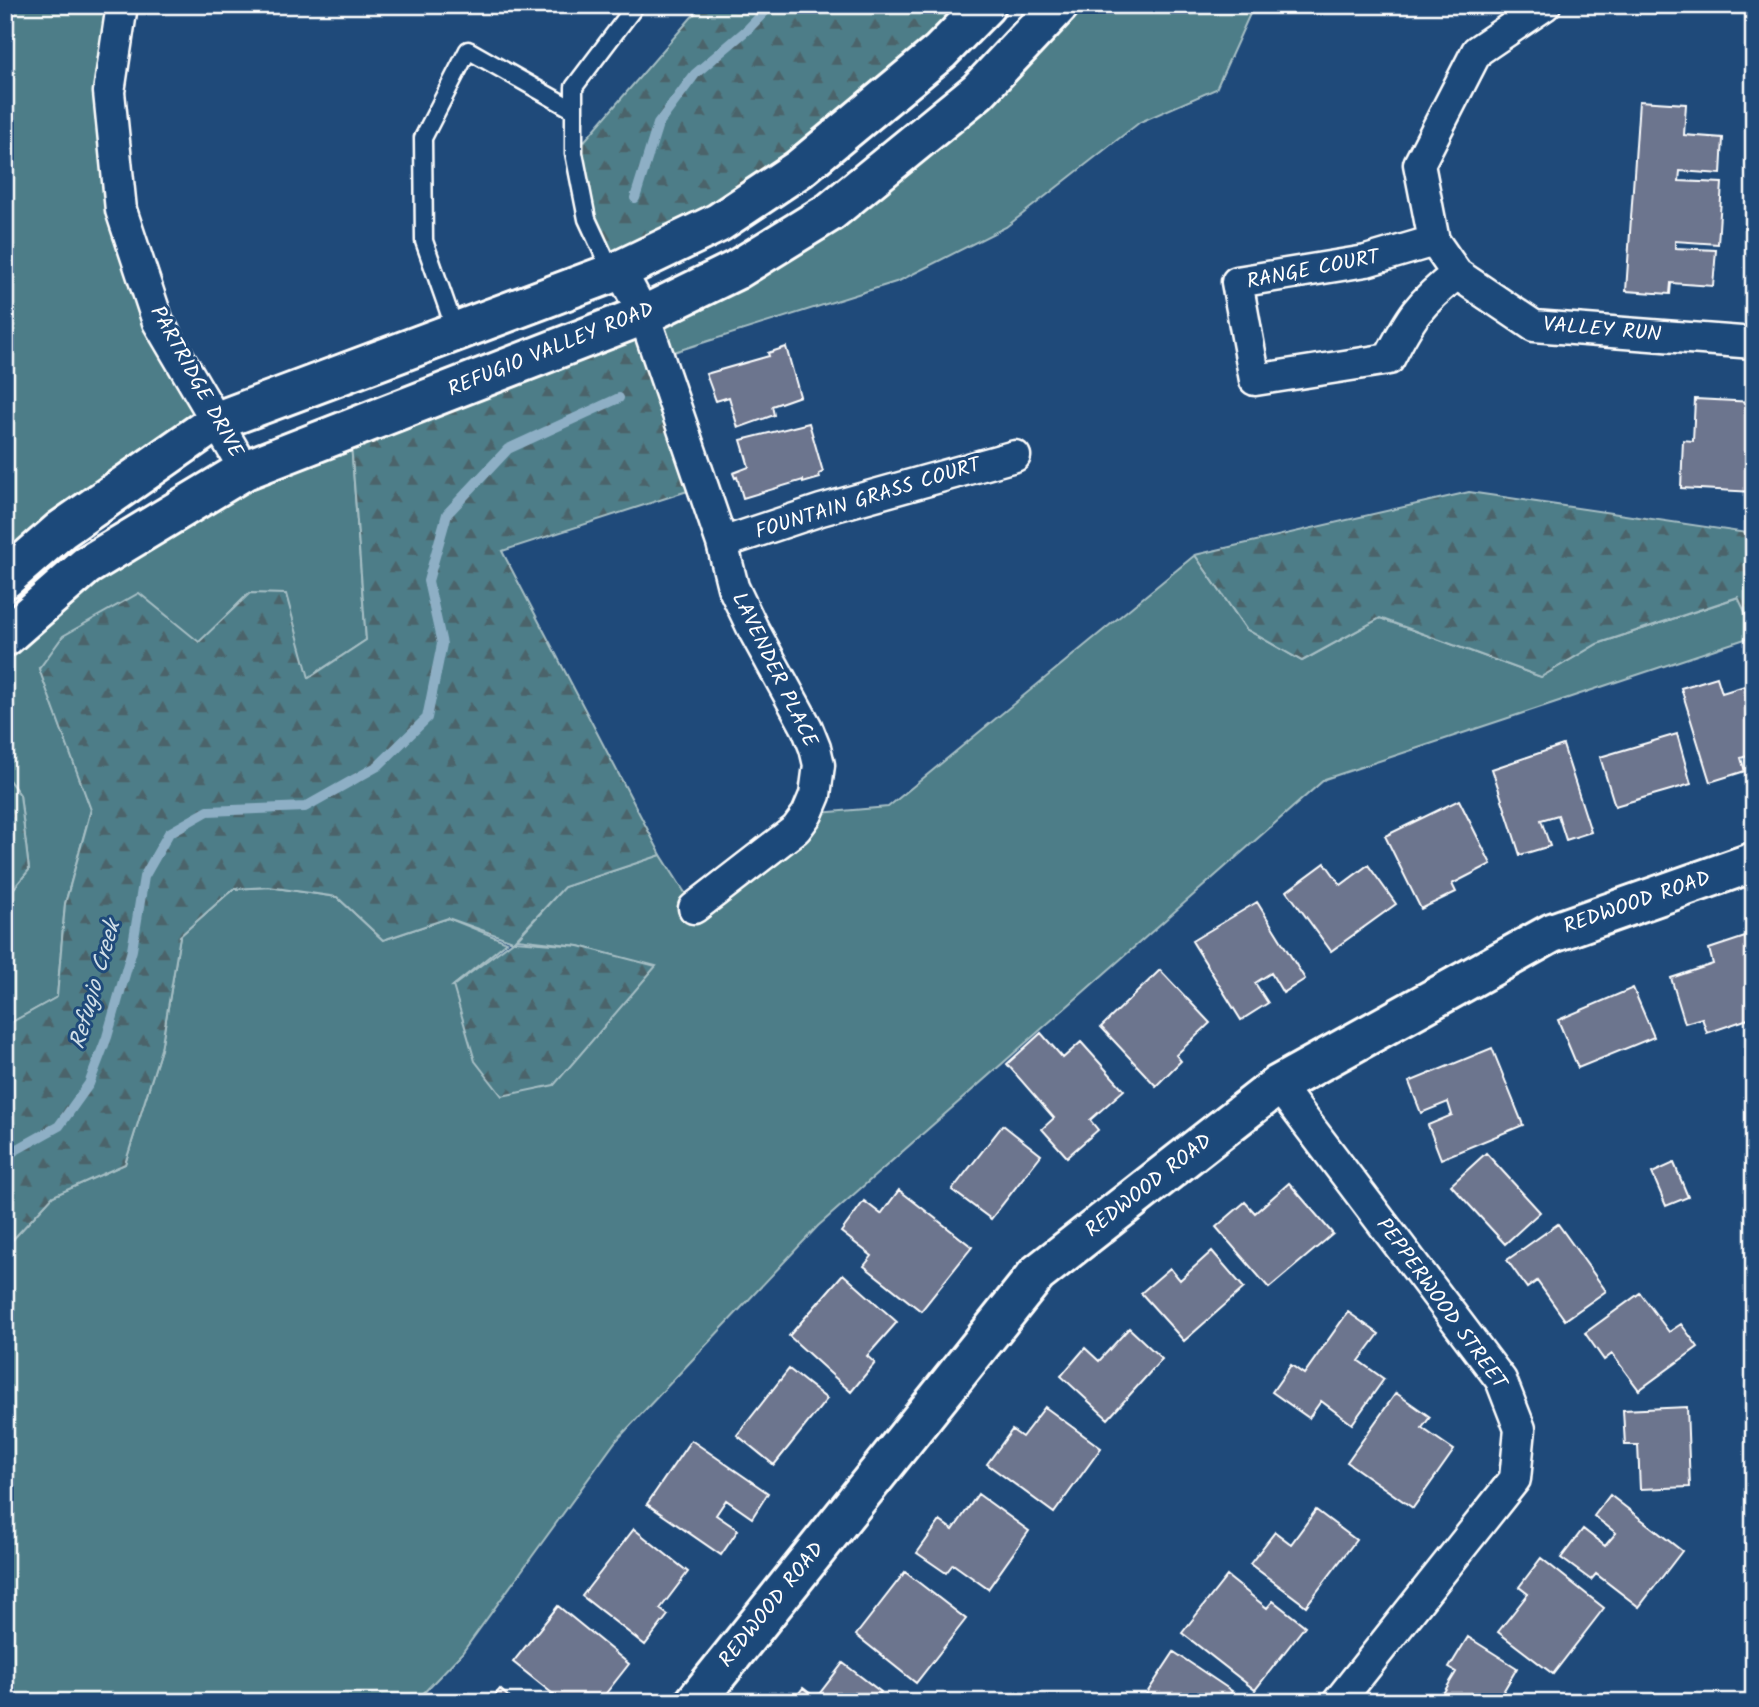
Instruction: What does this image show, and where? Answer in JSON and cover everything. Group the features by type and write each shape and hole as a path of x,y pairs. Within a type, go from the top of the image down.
{"street":[{"name":"PARTRIDGE DRIVE","path":"122,5 109,92 121,209 158,322 245,470"},
{"path":"5,579 61,530 217,421 616,272 718,223 799,169 940,52 986,5"},
{"name":"REFUGIO VALLEY ROAD","path":"5,637 86,566 245,470 643,316 736,270 830,212 978,91 1059,5"},
{"name":"VALLEY RUN","path":"1545,5 1477,51 1419,164 1434,241 1457,274 1534,326 1754,343"},
{"name":"RANGE COURT","path":"1434,241 1366,261 1237,282 1255,380 1389,359 1411,316 1433,292 1457,274"},
{"name":"LAVENDER PLACE","path":"616,272 643,316 722,543 733,587 807,728 819,765 815,795 807,814 796,829 694,908"},
{"name":"FOUNTAIN GRASS COURT","path":"722,543 821,510 1014,456"},
{"name":"REDWOOD ROAD","path":"695,1702 1037,1274 1278,1085 1552,933 1754,862"},
{"name":"PEPPERWOOD STREET","path":"1278,1085 1501,1380 1520,1429 1515,1479 1338,1702"}],"lane":[{"path":"616,272 587,219 574,153 574,87 636,5"},
{"path":"456,332 425,241 423,138 468,50 574,110"}],"green space":[{"path":"5,5 122,5 121,210 217,421 5,579"},
{"path":"702,5 986,5 940,52 620,270 587,219 574,153"},
{"path":"1059,5 1254,5 1216,89 1140,122 1006,227 899,281 658,357 644,315 736,270"},
{"path":"644,315 703,486 502,551 661,855 564,887 514,941 579,946 656,966 554,1085 502,1096 475,1061 453,986 513,941 448,918 383,940 337,897 269,887 233,889 180,936 161,1049 125,1164 53,1196 5,1248 5,1026 57,997 65,904 91,810 39,669 63,636 139,593 199,642 250,593 286,594 309,678 366,640 350,430"},
{"path":"350,430 366,640 308,678 249,593 199,643 39,668 91,809 65,904 57,997 5,1026 5,899 29,870 20,795 5,775 5,637 86,566"},
{"path":"1469,492 1754,534 1754,631 1738,597 1597,644 1541,677 1380,618 1302,661 1246,629 1195,555"},
{"path":"1195,555 1246,629 1302,661 1380,618 1541,677 1597,644 1739,597 1754,636 1325,779 818,1226 615,1442 462,1653 415,1702 5,1702 5,1248 53,1196 125,1164 161,1049 180,936 233,889 269,887 337,897 383,940 448,918 507,942 453,986 655,967 579,946 517,939 564,887 661,855 694,907 807,814 888,807"},
{"path":"5,775 20,795 29,870 5,899"}],"building":[{"path":"1639,101 1686,104 1684,135 1723,138 1721,174 1680,171 1679,181 1722,183 1718,244 1675,241 1675,248 1716,250 1713,286 1671,283 1670,294 1626,291"},
{"path":"786,347 800,396 772,406 774,415 738,428 729,397 716,401 706,374 769,356 768,353"},
{"path":"1695,399 1754,402 1754,492 1681,488 1683,440 1693,441"},
{"path":"809,423 823,472 819,474 820,478 803,483 803,480 743,498 737,477 735,478 733,473 749,467 741,440"},
{"path":"1717,677 1722,693 1754,683 1754,754 1741,758 1745,771 1710,782 1681,688"},
{"path":"1677,734 1691,784 1615,806 1600,757"},
{"path":"1563,745 1591,832 1566,840 1558,815 1541,820 1550,846 1520,855 1492,769"},
{"path":"1459,800 1491,864 1452,884 1456,892 1421,909 1385,836"},
{"path":"1325,863 1341,885 1368,865 1396,904 1331,951 1287,891"},
{"path":"1257,902 1305,979 1283,993 1271,973 1255,983 1268,1003 1241,1020 1192,941"},
{"path":"1745,937 1754,966 1754,1017 1707,1033 1702,1018 1685,1023 1671,978 1713,964 1709,949"},
{"path":"1160,970 1210,1023 1176,1055 1181,1061 1156,1086 1101,1027"},
{"path":"1633,988 1654,1037 1578,1068 1558,1020"},
{"path":"1041,1033 1063,1058 1081,1042 1124,1090 1090,1120 1098,1130 1067,1157 1042,1129 1054,1118 1007,1064"},
{"path":"1492,1048 1523,1125 1441,1159 1428,1125 1452,1115 1448,1102 1421,1113 1409,1082"},
{"path":"1003,1125 1041,1155 991,1219 952,1190"},
{"path":"1486,1153 1540,1212 1505,1244 1451,1185"},
{"path":"1674,1163 1688,1197 1666,1206 1652,1173"},
{"path":"1289,1183 1333,1234 1269,1288 1216,1227 1245,1202 1255,1213"},
{"path":"899,1190 972,1247 921,1311 864,1266 872,1256 841,1232 864,1201 881,1214"},
{"path":"1558,1224 1606,1291 1565,1320 1537,1281 1527,1288 1507,1260"},
{"path":"1212,1251 1244,1288 1184,1341 1141,1293 1170,1268 1180,1280"},
{"path":"843,1274 897,1322 867,1356 875,1363 851,1392 789,1336"},
{"path":"1640,1293 1669,1332 1681,1324 1698,1347 1639,1390 1612,1354 1604,1360 1585,1333"},
{"path":"1348,1312 1379,1334 1359,1361 1384,1379 1352,1424 1321,1401 1309,1418 1272,1392 1291,1365 1304,1374"},
{"path":"1129,1328 1162,1359 1108,1419 1061,1376 1085,1348 1099,1361"},
{"path":"789,1369 827,1399 774,1465 737,1435"},
{"path":"1396,1393 1430,1417 1422,1428 1454,1450 1413,1508 1347,1462"},
{"path":"1045,1407 1101,1448 1054,1513 987,1464 1012,1430 1022,1437"},
{"path":"1687,1407 1690,1487 1640,1489 1638,1445 1625,1445 1623,1410"},
{"path":"691,1440 768,1493 752,1518 726,1500 716,1515 738,1530 721,1555 647,1504"},
{"path":"978,1494 1029,1531 988,1589 953,1564 946,1573 917,1553 940,1521 953,1530"},
{"path":"1610,1495 1682,1551 1639,1607 1596,1574 1591,1580 1561,1558 1583,1529 1605,1546 1616,1533 1594,1516"},
{"path":"1316,1510 1356,1540 1306,1606 1250,1564 1275,1532 1291,1544"},
{"path":"634,1529 688,1572 660,1609 668,1615 645,1645 582,1596"},
{"path":"1541,1558 1604,1608 1553,1674 1498,1632 1528,1594 1519,1587"},
{"path":"905,1572 966,1619 916,1683 856,1635"},
{"path":"1227,1576 1267,1608 1273,1601 1305,1626 1255,1690 1182,1633"},
{"path":"558,1606 629,1664 599,1702 563,1702 513,1662"},
{"path":"1468,1637 1517,1668 1497,1702 1438,1702 1456,1672 1449,1668"},
{"path":"1174,1652 1232,1691 1225,1702 1141,1702"},
{"path":"843,1663 881,1692 873,1702 792,1702 803,1688 816,1698"},
{"path":"500,1689 514,1702 489,1702"}],"waterway":[{"name":"Refugio Creek","path":"635,198 658,124 695,74 748,29 771,5"},
{"name":"Refugio Creek","path":"5,1156 59,1126 89,1084 107,1037 132,950 144,877 169,833 208,811 305,807 378,766 427,718 442,644 428,581 447,514 508,449 619,398"}]}
